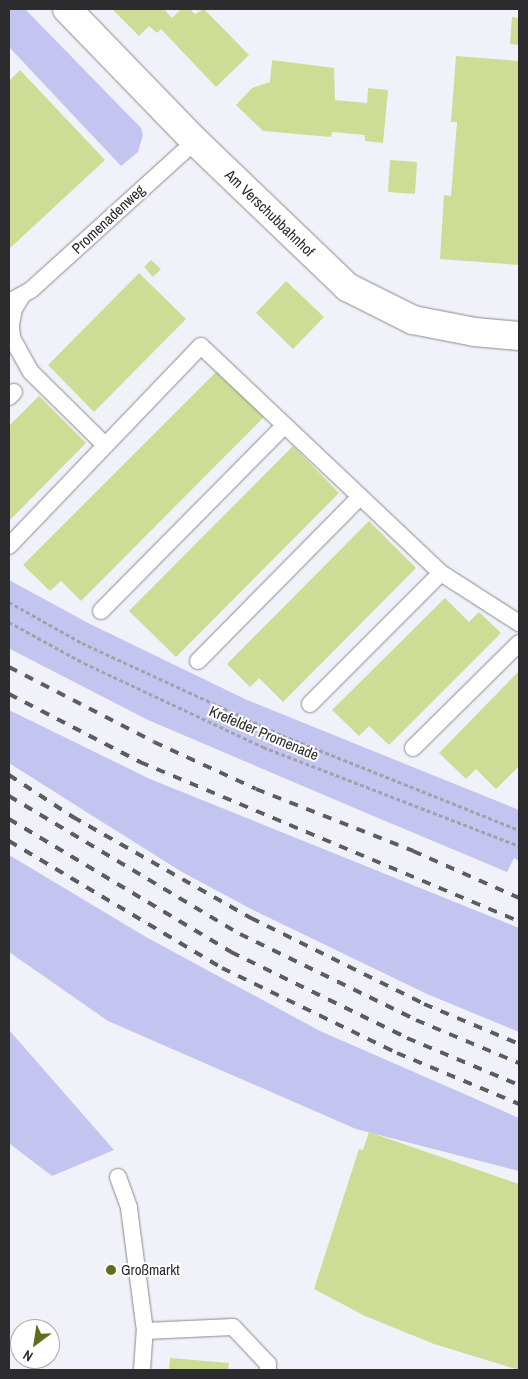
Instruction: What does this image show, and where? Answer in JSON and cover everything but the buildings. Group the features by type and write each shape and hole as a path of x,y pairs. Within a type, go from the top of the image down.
{"street":[{"name":"Am Verschubbahnhof","path":"67,9 195,141 347,287 413,320 475,332 519,336"}],"lane":[{"name":"Promenadenweg","path":"104,444 30,372 18,349 11,324 15,299 195,141"},
{"path":"9,546 104,444 201,346 441,573 519,623"},
{"path":"101,611 284,426"},
{"path":"198,661 360,497"},
{"path":"310,704 441,573"},
{"path":"413,748 519,643"},
{"path":"118,1176 129,1208 145,1331 142,1370"},
{"path":"145,1331 233,1327 268,1364 268,1370"}],"path":[{"path":"9,602 82,643 289,738 519,830"},
{"name":"Krefelder Promenade","path":"9,622 84,663 263,747 519,846"}],"shaded area":[{"path":"9,9 25,9 141,128 143,135 138,152 121,166 9,47"},
{"path":"9,580 90,624 247,700 519,810 519,861 514,858 507,872 148,720 12,650 9,648"},
{"path":"9,710 150,779 519,928 519,1032 427,994 253,910 182,872 80,808 9,763"},
{"path":"9,855 146,937 320,1031 519,1118 519,1171 356,1129 108,1021 9,952"},
{"path":"9,1030 114,1150 52,1176 10,1144"}],"railway":[{"path":"9,667 154,742 256,789 413,851 519,898"},
{"path":"9,694 140,762 519,921"},
{"path":"9,775 73,817 251,918 424,1004 519,1044"},
{"path":"9,796 240,934 416,1020 519,1063"},
{"path":"9,819 231,952 407,1038 519,1085"},
{"path":"9,841 222,968 397,1053 519,1104"}],"place":[{"name":"Großmarkt","path":"111,1270"}]}
